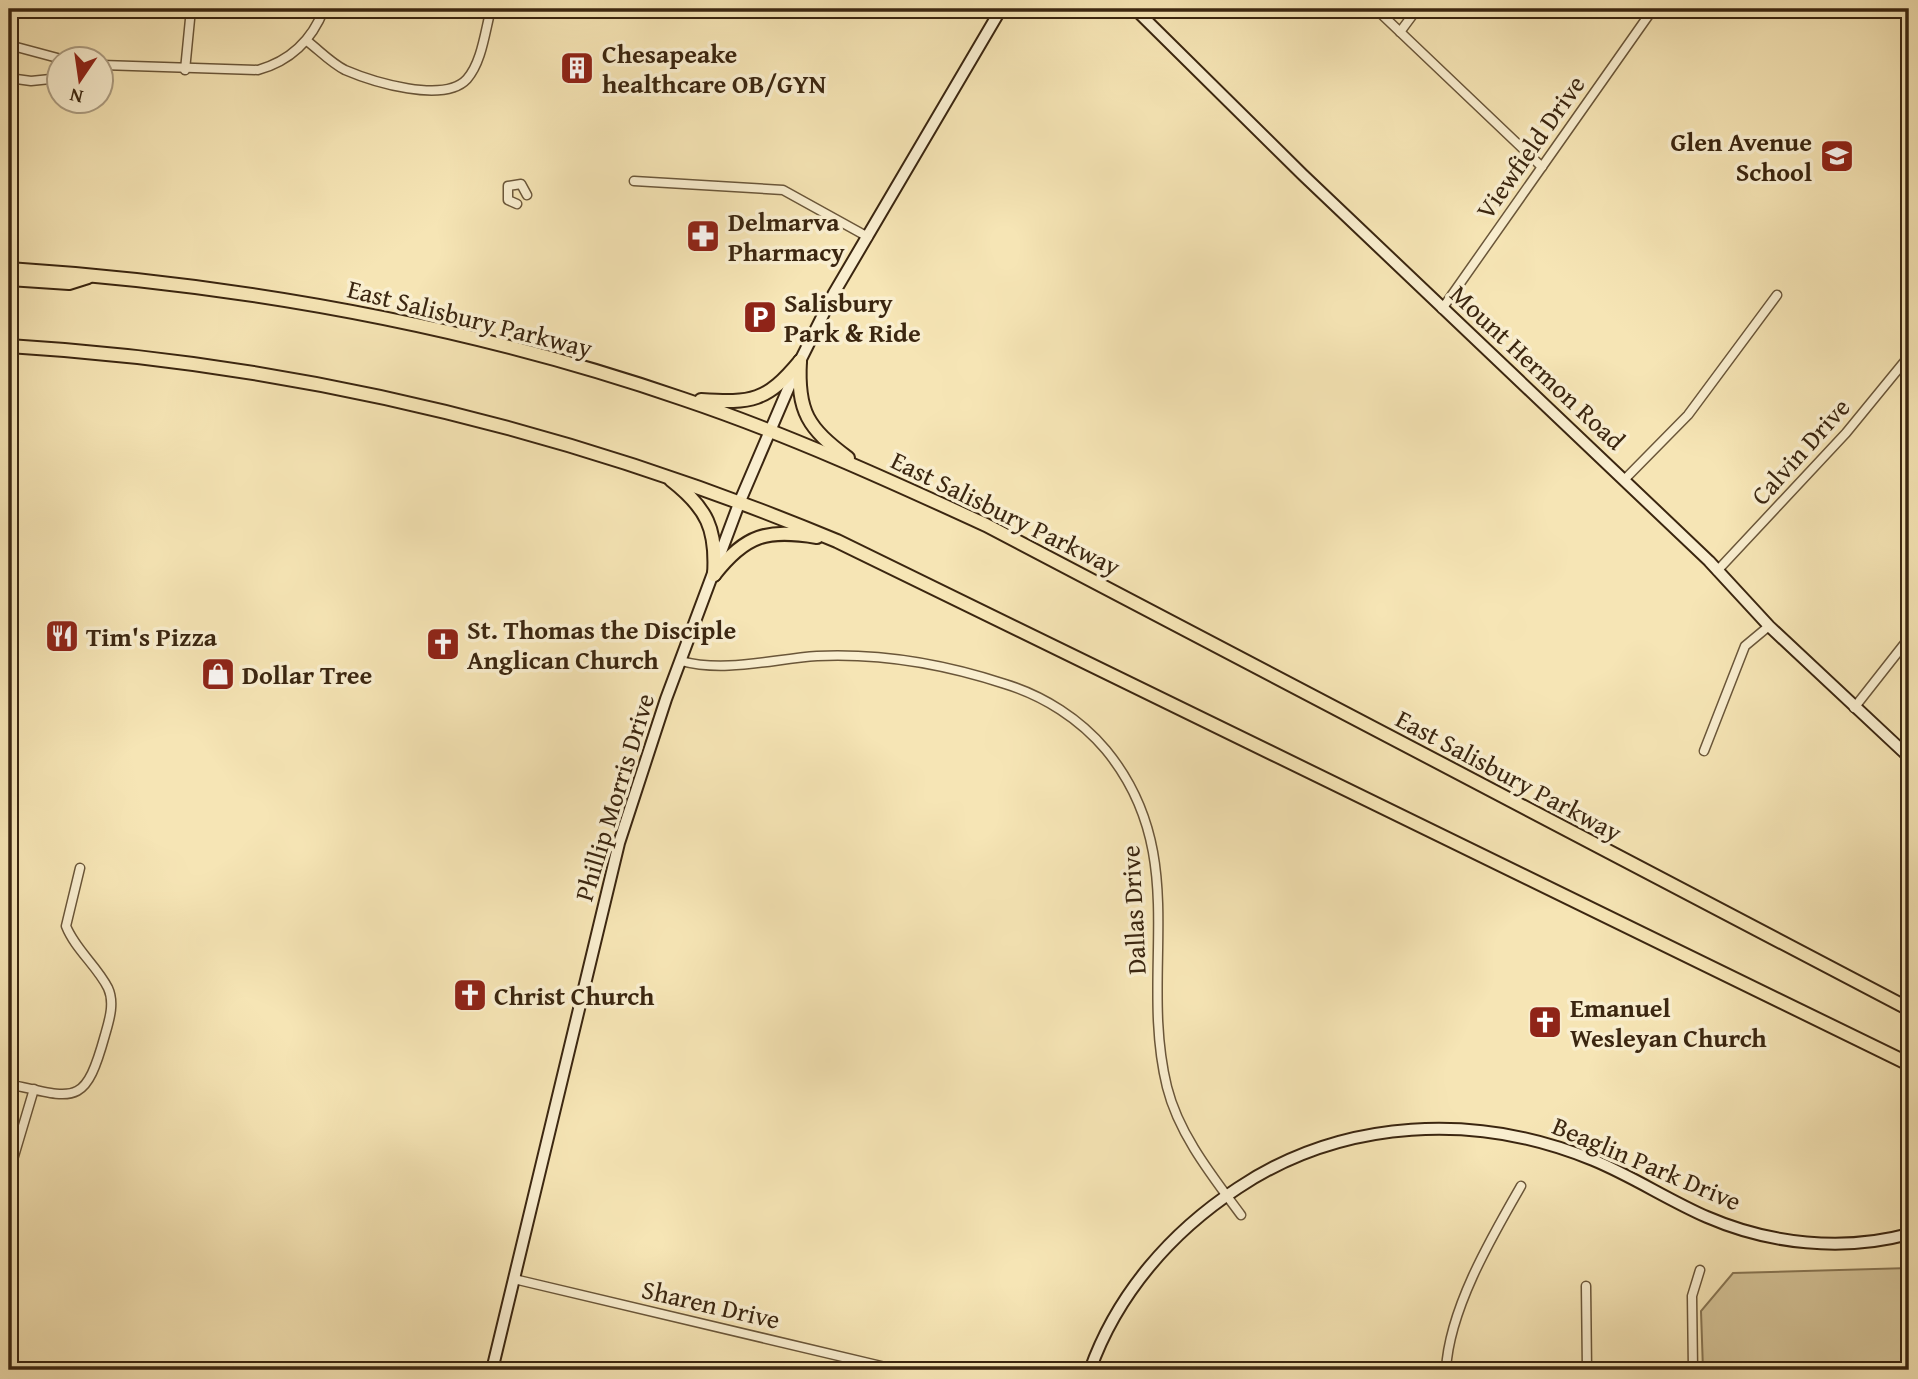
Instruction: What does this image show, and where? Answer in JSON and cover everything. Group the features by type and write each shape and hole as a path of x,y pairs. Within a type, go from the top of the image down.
{"main road":[{"name":"Phillip Morris Drive","path":"492,1370 619,843 681,661 740,501 800,361 868,237 1001,9"},
{"name":"Mount Hermon Road","path":"1136,9 1442,309 1624,480 1769,626 1909,757"},
{"name":"East Salisbury Parkway","path":"9,269 95,275 231,291 384,318 536,355 684,399 769,431 863,468 986,525 1909,1009"},
{"path":"9,279 69,283 95,275"},
{"path":"9,346 175,361 316,384 502,425 662,473 740,501 837,541 1908,1064"},
{"path":"684,399 740,402 761,398 779,385 800,361"},
{"path":"800,361 799,394 807,418 824,439 863,468"},
{"path":"662,473 697,503 708,521 715,539 714,575"},
{"path":"714,575 741,545 766,534 780,532 837,541"},
{"name":"Beaglin Park Drive","path":"1090,1370 1113,1320 1144,1273 1182,1232 1227,1195 1269,1169 1327,1146 1399,1130 1465,1128 1522,1136 1563,1148 1615,1170 1704,1215 1763,1235 1836,1243 1872,1241 1909,1234"}],"street":[{"path":"185,70 191,9"},
{"path":"116,66 185,70 258,70 278,63 307,41 324,9"},
{"path":"307,41 346,70 421,91 440,93 457,88 470,76 477,61 491,9"},
{"path":"1145,18 1155,9"},
{"path":"1376,9 1542,167"},
{"path":"1400,32 1417,9"},
{"name":"Viewfield Drive","path":"1442,309 1653,9"},
{"path":"9,45 46,55"},
{"path":"116,67 123,66"},
{"path":"9,78 31,81 46,79"},
{"path":"634,181 783,190 868,237"},
{"path":"517,204 506,196 508,186 522,184 527,195"},
{"path":"1624,480 1688,415 1777,295"},
{"name":"Calvin Drive","path":"1717,571 1852,425 1909,356"},
{"path":"1704,751 1745,646 1769,626"},
{"path":"1854,708 1909,638"},
{"name":"Dallas Drive","path":"681,661 713,667 852,655 921,662 1026,691 1060,709 1089,733 1128,781 1151,838 1158,885 1159,1018 1164,1075 1183,1128 1241,1215"},
{"path":"9,1084 64,1094 81,1090 93,1076 110,1017 109,990 66,926 80,869"},
{"path":"9,1173 34,1089"},
{"path":"1446,1370 1454,1328 1469,1290 1499,1224 1521,1186"},
{"path":"1693,1370 1692,1296 1700,1270"},
{"name":"Sharen Drive","path":"514,1279 898,1370"},
{"path":"1586,1286 1587,1370"}],"shaded area":[{"path":"1909,1268 1909,1370 1703,1370 1701,1311 1733,1273"}],"place":[{"name":"Chesapeake healthcare OB/GYN","path":"577,68"},
{"name":"Glen Avenue School","path":"1837,156"},
{"name":"Delmarva Pharmacy","path":"703,236"},
{"name":"Salisbury Park & Ride","path":"760,317"},
{"name":"Tim's Pizza","path":"62,636"},
{"name":"St. Thomas the Disciple Anglican Church","path":"443,644"},
{"name":"Dollar Tree","path":"218,674"},
{"name":"Christ Church","path":"470,995"},
{"name":"Emanuel Wesleyan Church","path":"1545,1022"}]}
